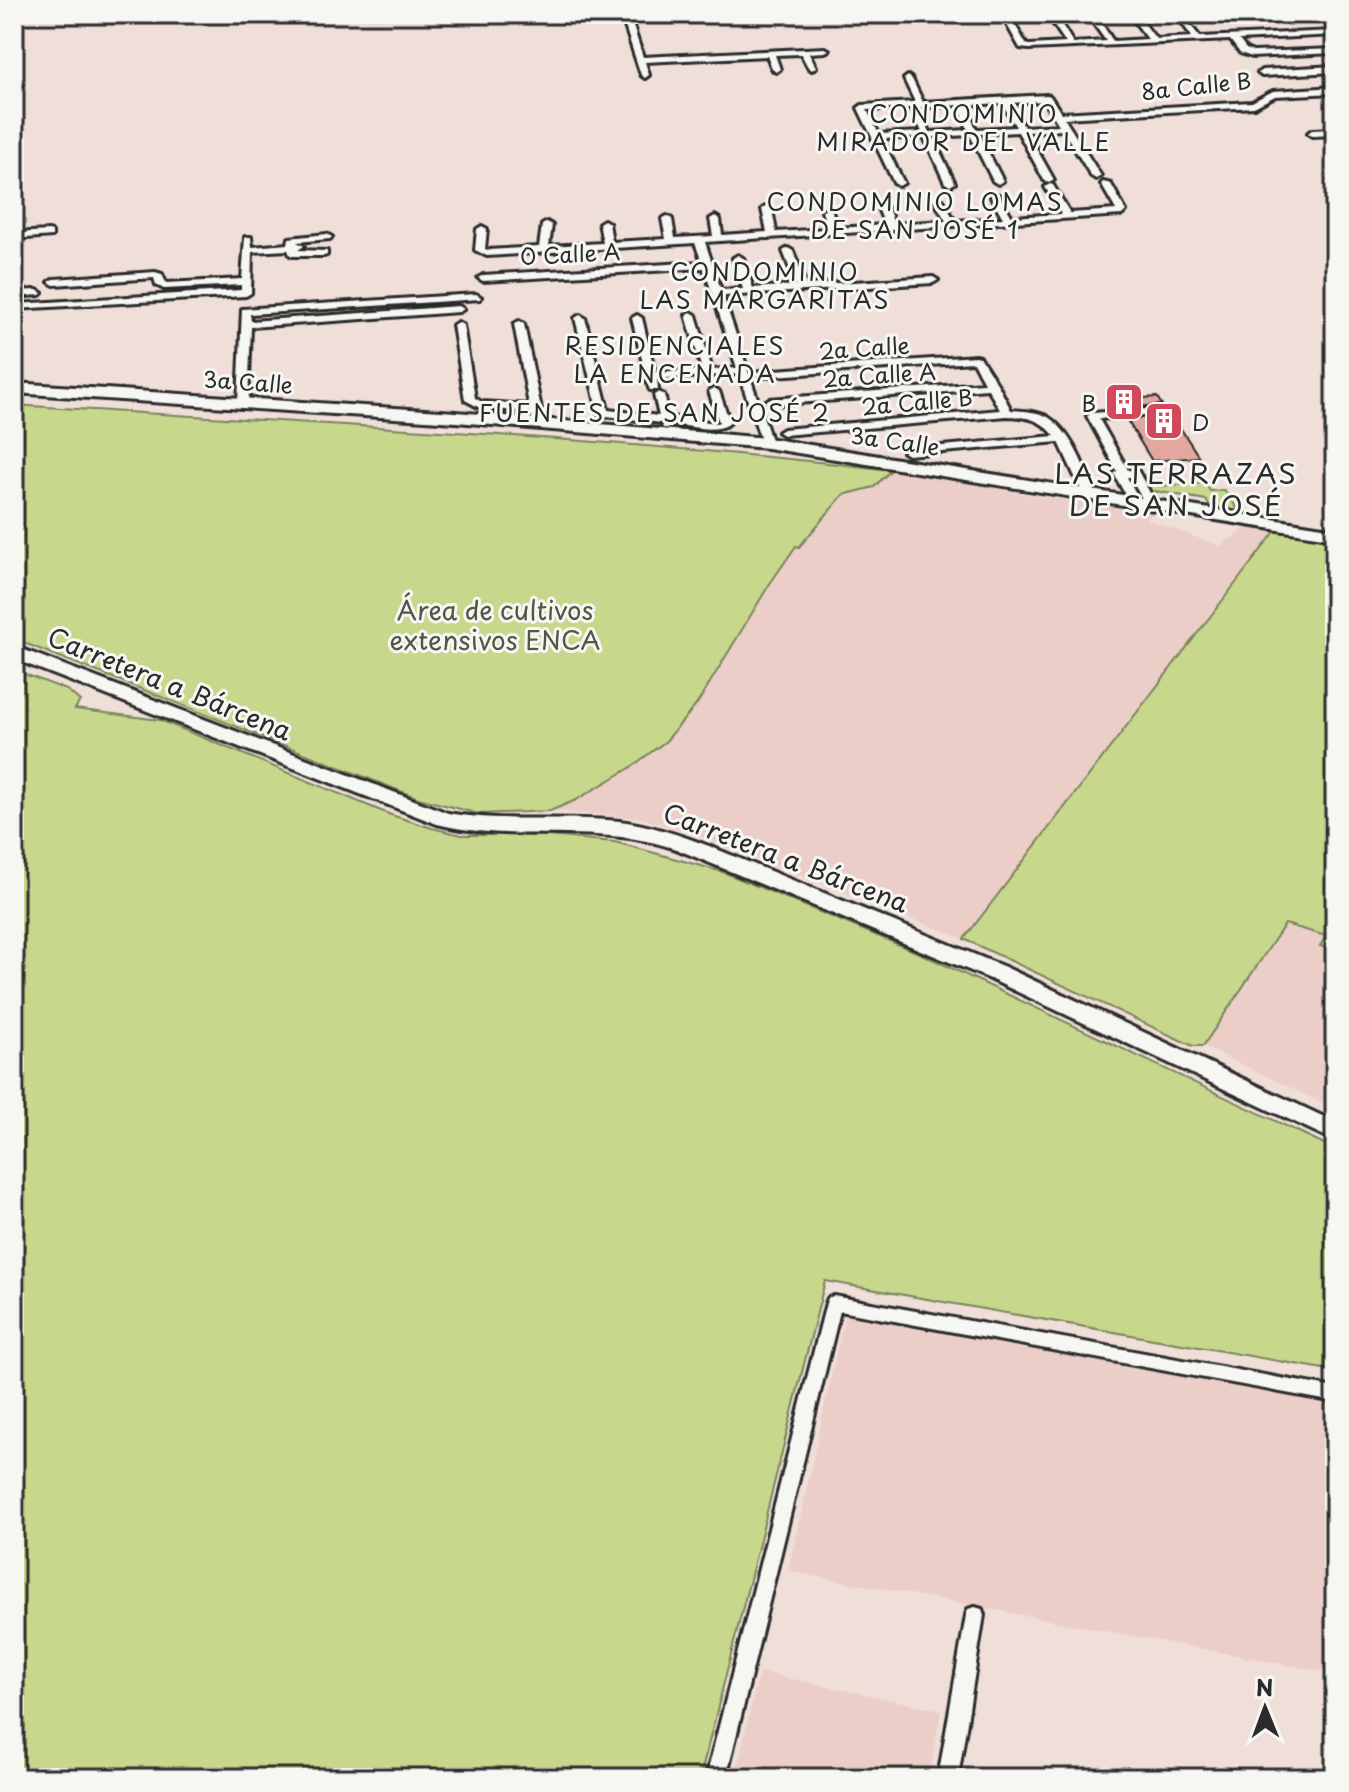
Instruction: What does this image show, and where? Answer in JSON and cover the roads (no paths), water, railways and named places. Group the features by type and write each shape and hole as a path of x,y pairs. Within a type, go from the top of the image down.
{"main road":[{"name":"3a Calle","path":"14,388 243,403 537,416 666,426 1335,534"},
{"name":"Carretera a Bárcena","path":"14,652 444,819 490,826 614,828 646,832 676,842 854,911 945,951 1335,1132"}],"street":[{"path":"625,14 645,75"},
{"path":"1005,14 1023,46 1335,33"},
{"path":"1237,17 1298,14"},
{"path":"1134,16 1153,40"},
{"path":"1182,17 1197,38"},
{"path":"1095,20 1111,43"},
{"path":"1056,22 1071,45"},
{"path":"1233,38 1243,51 1252,55 1335,51"},
{"path":"640,60 825,50"},
{"path":"804,51 812,67"},
{"path":"770,54 776,69"},
{"path":"735,55 739,70"},
{"path":"697,57 702,72"},
{"path":"661,59 663,69"},
{"path":"1262,73 1335,69"},
{"path":"908,79 928,137 950,183"},
{"name":"8a Calle B","path":"1060,116 1254,104 1273,94 1335,90"},
{"path":"899,183 862,110 866,106 1050,99 1096,176"},
{"path":"1005,100 1068,217"},
{"path":"962,102 998,181"},
{"path":"878,139 1068,129"},
{"path":"1312,133 1335,132"},
{"path":"482,229 481,253 1112,215 1121,211 1106,184"},
{"path":"996,197 1009,220"},
{"path":"940,202 952,224"},
{"path":"883,208 891,228"},
{"path":"767,209 772,235"},
{"path":"827,211 832,231"},
{"path":"667,219 671,242"},
{"path":"715,219 718,238"},
{"path":"604,223 608,245"},
{"path":"544,249 547,225"},
{"path":"15,242 49,234"},
{"path":"699,239 767,443"},
{"path":"243,403 248,245 325,245"},
{"path":"788,251 802,287"},
{"path":"738,258 749,291"},
{"name":"0 Calle A","path":"483,278 707,265"},
{"path":"54,282 155,275 159,276 159,283 164,286 246,288"},
{"path":"718,293 933,280"},
{"path":"17,307 246,288"},
{"path":"14,294 37,293"},
{"path":"246,311 476,297"},
{"path":"246,324 459,309"},
{"path":"691,315 708,373"},
{"path":"580,318 603,413 666,426 719,426 725,423 714,391"},
{"path":"637,318 666,426"},
{"path":"458,325 470,400 480,405 537,416 519,324"},
{"name":"2a Calle","path":"760,374 971,359 980,361 993,385"},
{"path":"655,387 708,373 743,371"},
{"path":"993,385 1007,413"},
{"name":"2a Calle A","path":"769,402 993,385"},
{"path":"1141,501 1092,416 1161,411"},
{"name":"2a Calle B","path":"783,432 1007,413 1046,420 1061,439"},
{"path":"908,452 1061,439 1076,465 1081,491"},
{"path":"716,1778 834,1303 1335,1395"},
{"path":"948,1778 975,1615"}],"place":[{"name":"B","path":"1124,402"},
{"name":"D","path":"1164,421"}],"district":[{"name":"CONDOMINIO MIRADOR DEL VALLE","path":"964,127"},
{"name":"CONDOMINIO LOMAS DE SAN JOSÉ 1","path":"915,215"},
{"name":"CONDOMINIO LAS MARGARITAS","path":"765,285"},
{"name":"RESIDENCIALES LA ENCENADA","path":"675,359"},
{"name":"FUENTES DE SAN JOSÉ 2","path":"655,412"},
{"name":"LAS TERRAZAS DE SAN JOSÉ","path":"1176,488"}],"park label":[{"name":"Área de cultivos extensivos ENCA","path":"495,624"}]}
